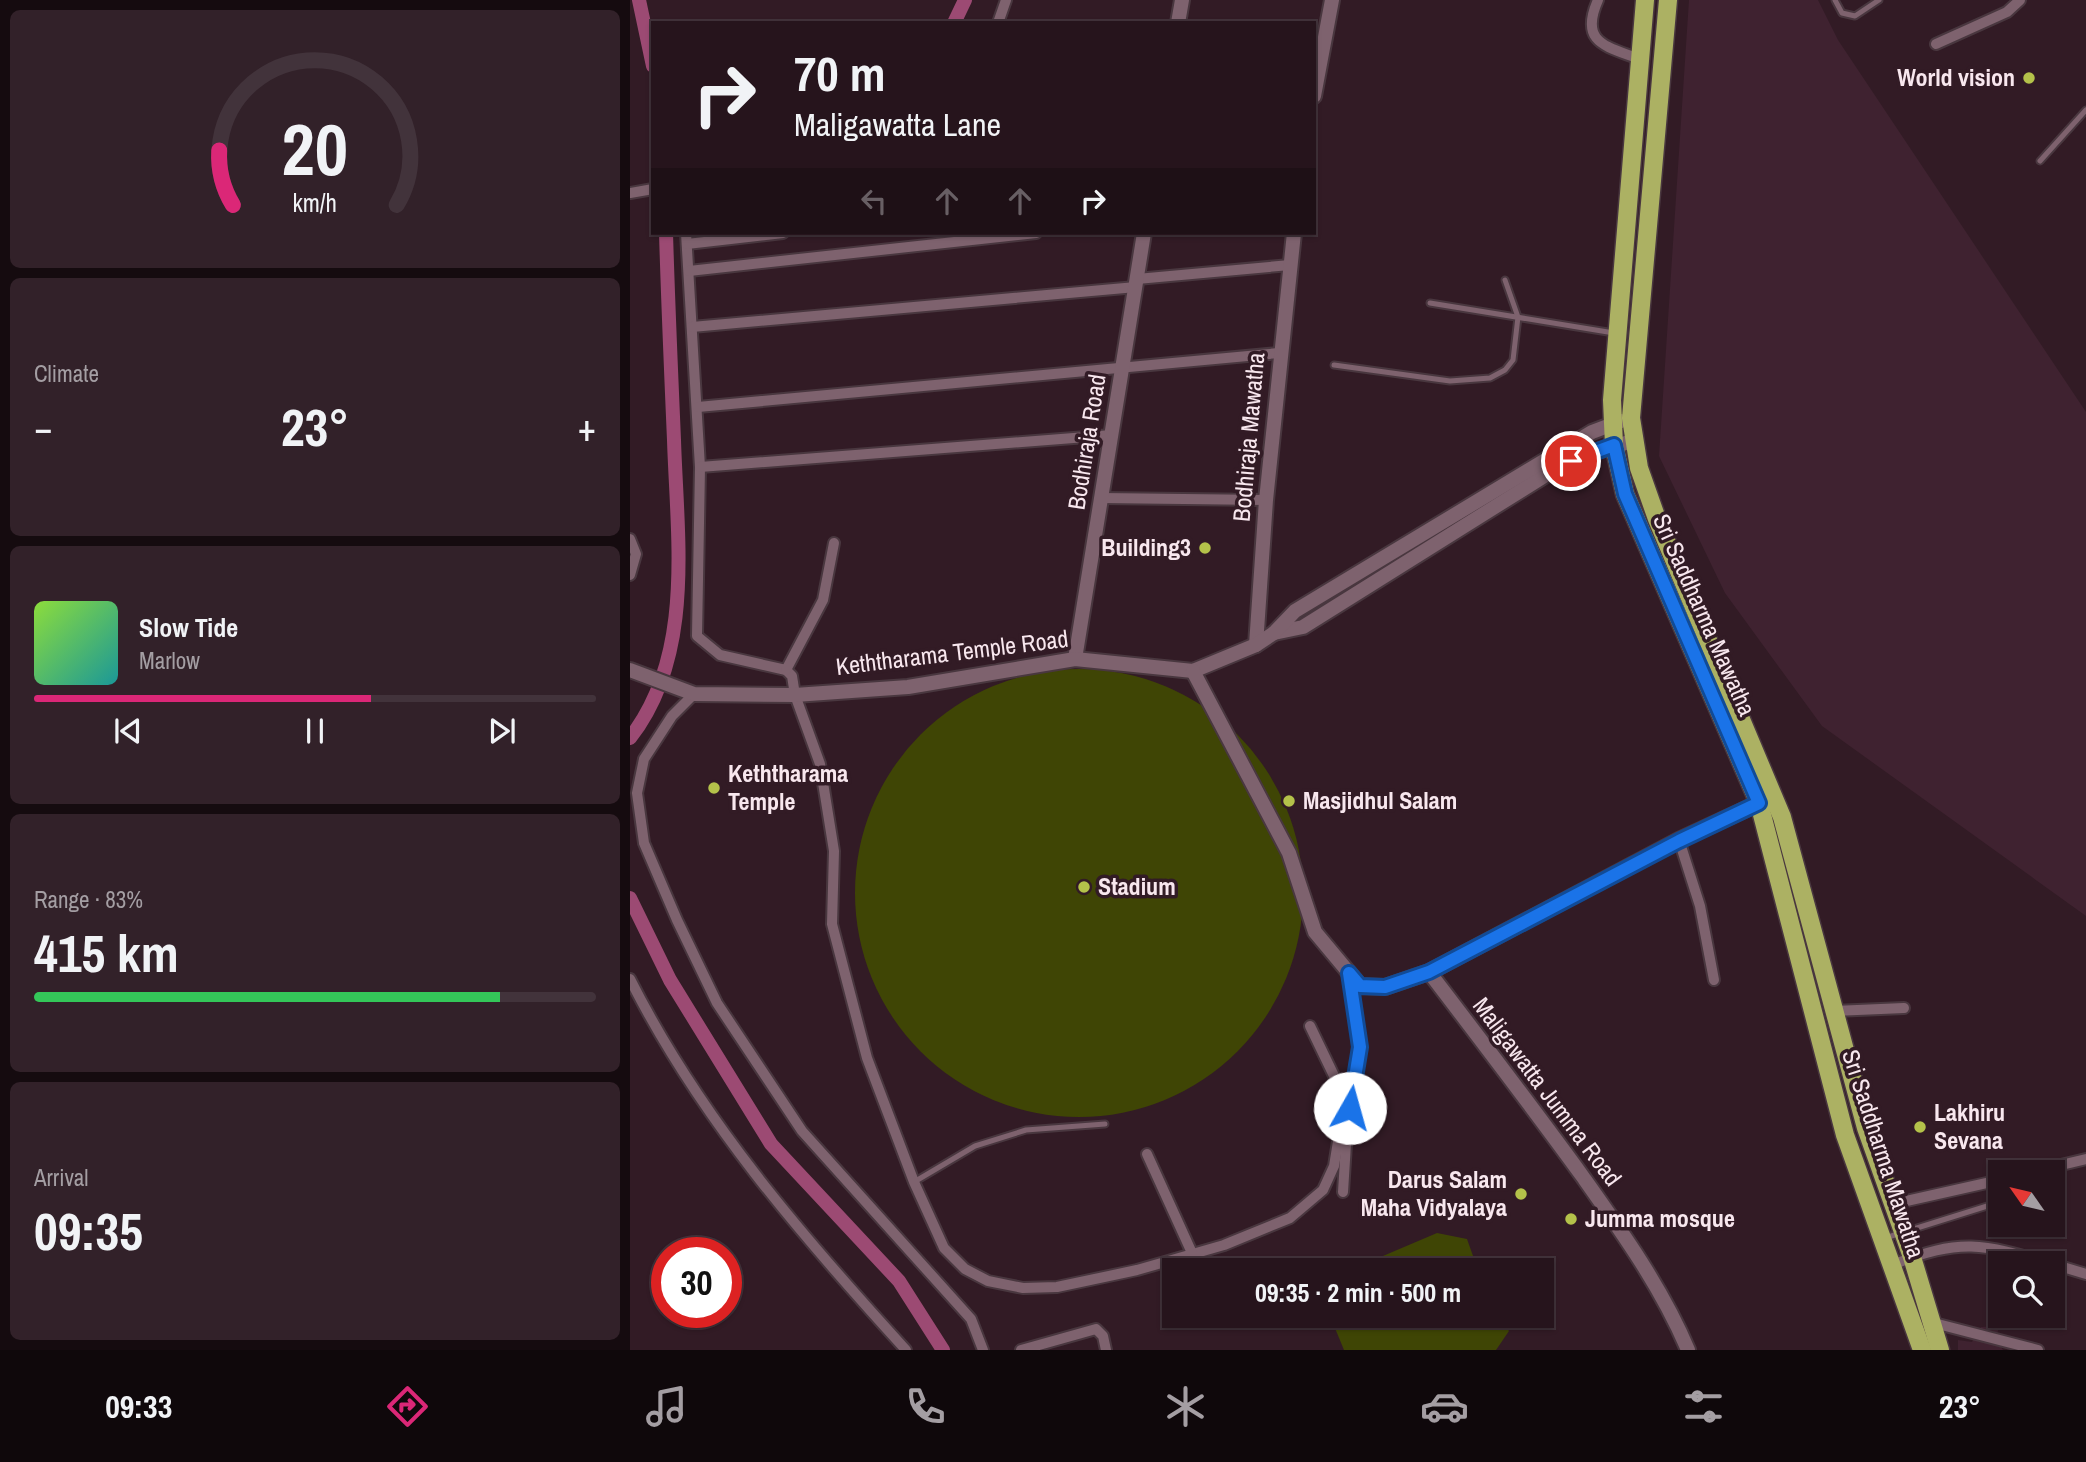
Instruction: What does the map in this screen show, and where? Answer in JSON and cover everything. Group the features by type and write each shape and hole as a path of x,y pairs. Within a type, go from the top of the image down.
{"highway":[{"name":"Sri Saddharma Mawatha","path":"1645,0 1617,333 1612,423 1614,445 1630,506 1759,803 1835,1100 1922,1350"},
{"name":"Sri Saddharma Mawatha","path":"1668,0 1631,418 1633,441 1642,480 1657,519 1775,796 1866,1128 1934,1322 1940,1350"}],"street":[{"path":"999,21 1006,0"},
{"path":"1178,21 1182,0"},
{"path":"1316,77 1321,31 1332,0"},
{"path":"1598,0 1592,13 1594,37 1600,43 1639,60"},
{"path":"1936,44 2007,12 2020,0"},
{"path":"630,193 648,190"},
{"path":"751,235 686,239 700,467 697,635 720,655 786,670 792,676 794,695 820,764 834,851 832,924 867,1058 914,1182 944,1248 965,1269 988,1281 1023,1288 1057,1287 1137,1270 1224,1245 1290,1218 1323,1189 1334,1166 1341,1123 1336,1080 1310,1026"},
{"path":"689,271 1018,235"},
{"name":"Bodhiraja Road","path":"1075,659 1144,235"},
{"name":"Bodhiraja Mawatha","path":"1256,645 1279,353 1294,235"},
{"path":"692,327 1290,265"},
{"path":"698,407 1122,370 1279,353"},
{"name":"Keththarama Temple Road","path":"1274,633 1303,627 1368,587 1592,432 1631,418"},
{"path":"700,467 1112,435"},
{"name":"Keththarama Temple Road","path":"631,670 694,694 794,695 908,687 1075,659 1193,671 1256,645 1274,633 1295,611 1362,571 1485,505 1571,461 1633,441"},
{"path":"1101,498 1266,500"},
{"path":"630,539 636,554 630,575"},
{"path":"786,670 823,600 834,543"},
{"path":"1362,571 1368,587"},
{"path":"1193,671 1289,853 1315,932 1360,986 1385,987 1429,972 1679,841 1759,803"},
{"path":"694,694 672,716 644,759 637,793 644,843 677,920 717,1003 802,1131 971,1319 983,1350"},
{"path":"1679,841 1700,906 1714,980"},
{"name":"Maligawatta Jumma Road","path":"1429,972 1530,1103 1626,1238 1672,1314 1688,1350"},
{"path":"1343,1192 1347,1128 1360,1047 1349,973"},
{"path":"630,979 653,1024 737,1153 830,1267 905,1350"},
{"path":"1834,1011 1904,1008"},
{"path":"1147,1154 1192,1253"},
{"path":"2065,1164 2086,1159"},
{"path":"1892,1204 1988,1183"},
{"path":"1892,1265 1943,1247 1981,1245 2003,1251"},
{"path":"2065,1268 2086,1274"},
{"path":"1934,1322 2038,1350"},
{"path":"1021,1350 1096,1329 1103,1336 1106,1350"}],"lane":[{"path":"1835,0 1842,13 1855,16 1879,0"},
{"path":"2040,162 2086,110"},
{"path":"1334,365 1450,382 1490,378 1505,370 1513,360 1518,317 1505,280"},
{"path":"1430,303 1617,333"},
{"path":"914,1182 975,1146 1027,1130 1105,1124"},
{"path":"1882,1239 1988,1206"}],"shaded area":[{"path":"1689,0 1818,0 1838,40 2086,412 2086,916 1822,726 1725,593 1659,456"},
{"path":"1981,1327 1999,1328 1996,1339 2003,1350 1958,1350 1958,1340 1972,1342"}],"green space":[{"path":"1079,669 1123,674 1165,686 1203,707 1237,735 1265,769 1286,807 1298,849 1303,893 1298,937 1286,979 1265,1017 1237,1051 1203,1079 1165,1100 1123,1112 1079,1117 1035,1112 993,1100 955,1079 921,1051 893,1017 872,979 860,937 855,893 860,849 872,807 893,769 921,735 955,707 993,686 1035,674"},
{"path":"1437,1233 1467,1239 1474,1258 1378,1258"},
{"path":"1335,1328 1507,1328 1509,1331 1496,1350 1344,1350"}],"waterway":[{"path":"639,0 651,57"},
{"path":"955,21 965,0"},
{"path":"630,738 651,705 665,670 678,595 678,516 666,235"},
{"path":"630,898 670,980 771,1144 899,1281 943,1350"}],"place":[{"name":"World vision","path":"2029,78"},
{"name":"Building3","path":"1205,548"},
{"name":"Keththarama Temple","path":"714,788"},
{"name":"Masjidhul Salam","path":"1289,801"},
{"name":"Stadium","path":"1084,887"},
{"name":"Lakhiru Sevana","path":"1920,1127"},
{"name":"Darus Salam Maha Vidyalaya","path":"1521,1194"},
{"name":"Jumma mosque","path":"1571,1219"}],"route":[{"path":"1350,1108 1354,1070 1360,1047 1349,973 1360,986 1385,987 1429,972 1679,841 1759,803 1625,494 1614,445 1571,461"}]}
